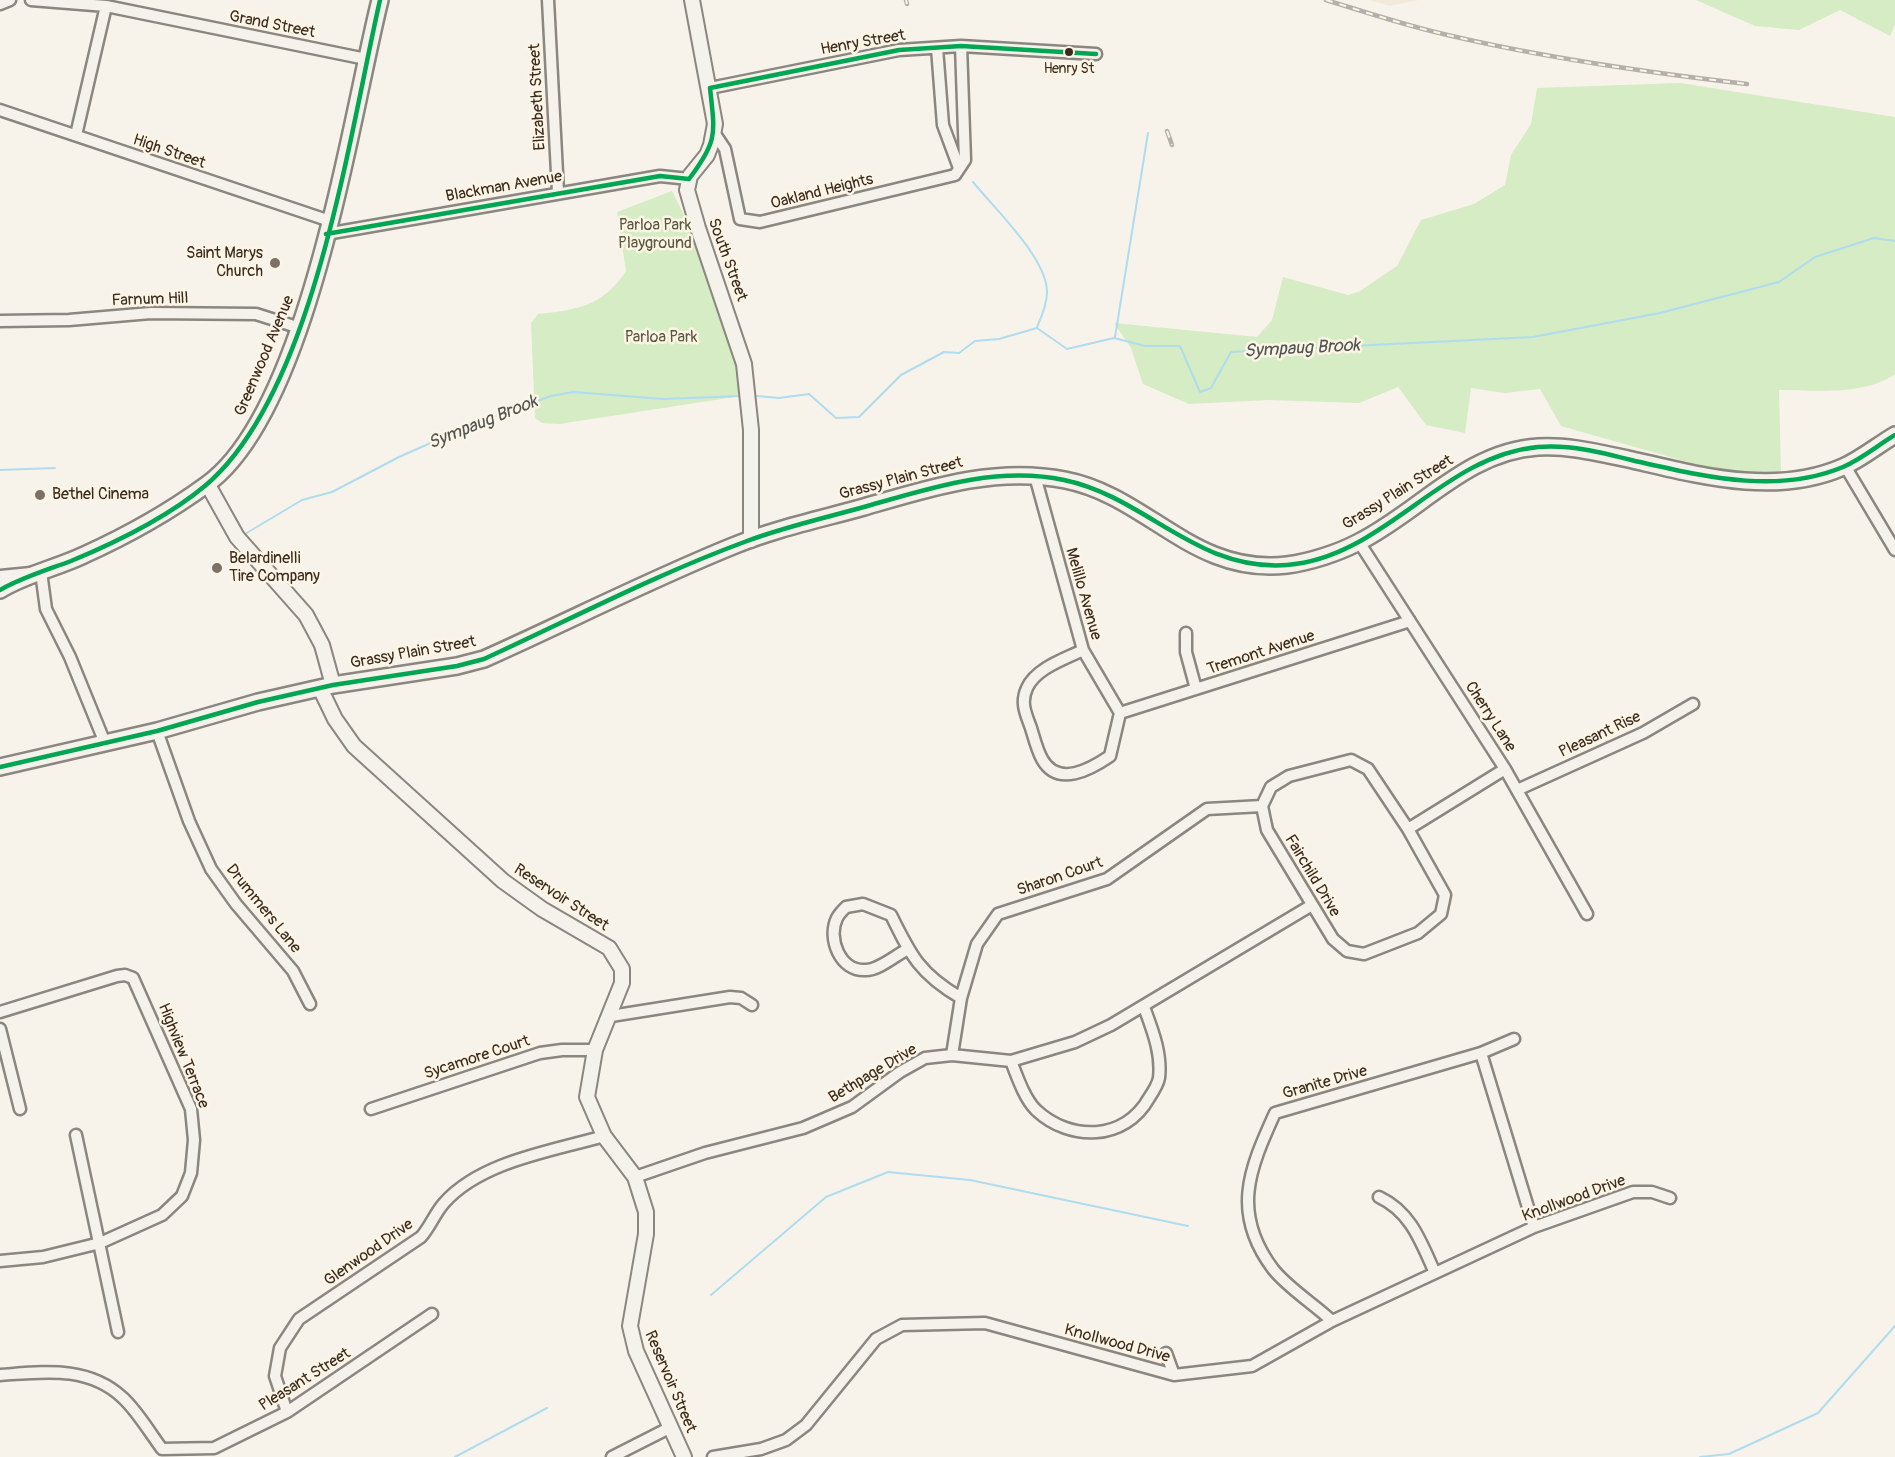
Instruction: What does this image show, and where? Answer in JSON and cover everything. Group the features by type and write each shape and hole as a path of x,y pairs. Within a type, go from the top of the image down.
{"main road":[{"name":"Greenwood Avenue","path":"0,590 83,556 129,533 208,484 242,447 257,424 300,328 328,227 380,0"},
{"name":"Grassy Plain Street","path":"0,767 157,731 258,702 326,687 417,673 484,659 751,540 943,484 980,477 1035,476 1065,480 1096,489 1125,502 1194,547 1224,560 1254,565 1287,565 1359,542 1480,462 1510,451 1537,447 1592,452 1743,482 1812,477 1845,466 1895,435"}],"street":[{"path":"0,4 10,0"},
{"name":"Grand Street","path":"31,0 106,6 366,59"},
{"name":"Elizabeth Street","path":"548,0 558,192"},
{"path":"689,179 707,155 715,134 710,88 692,0"},
{"path":"76,135 106,6"},
{"path":"959,168 965,160 961,46"},
{"name":"Henry Street","path":"710,88 899,50 961,46 1096,54"},
{"path":"937,48 943,125 959,168"},
{"name":"High Street","path":"0,110 76,135 328,227"},
{"name":"Oakland Heights","path":"715,134 725,149 740,219 760,222 955,175 959,168"},
{"name":"Blackman Avenue","path":"328,227 660,176 689,179"},
{"name":"South Street","path":"689,179 687,190 695,220 744,364 751,430 751,540"},
{"name":"Farnum Hill","path":"0,321 69,320 151,313 256,314 300,328"},
{"path":"1845,466 1895,550"},
{"name":"Melillo Avenue","path":"1035,476 1083,650 1120,713"},
{"name":"Reservoir Street","path":"208,484 237,537 306,615 322,645 326,687 335,719 354,746 496,875 542,909 609,948 622,969 622,983 611,1017 596,1050 587,1097 604,1136 635,1178 646,1212 646,1234 630,1326 636,1351 684,1457"},
{"name":"Cherry Lane","path":"1359,542 1505,769 1587,914"},
{"path":"0,576 41,572 46,609 70,657 105,743"},
{"name":"Tremont Avenue","path":"1120,713 1410,621"},
{"path":"1186,633 1186,652 1196,689"},
{"path":"1083,650 1047,667 1027,686 1022,703 1042,760 1056,771 1074,775 1089,770 1110,756 1120,713"},
{"name":"Pleasant Rise","path":"1517,790 1643,732 1693,704"},
{"name":"Drummers Lane","path":"157,731 189,822 211,869 236,904 293,971 310,1004"},
{"name":"Fairchild Drive","path":"1351,760 1368,769 1408,829 1445,895 1441,914 1418,933 1364,954 1347,951 1333,939 1267,830 1262,806 1271,787 1289,776 1351,760"},
{"path":"1408,829 1505,769"},
{"name":"Sharon Court","path":"952,1055 961,998 977,944 998,914 1107,879 1207,809 1262,806"},
{"path":"908,948 868,971 858,970 838,955 833,933 837,918 846,907 863,904 879,908 891,915 908,948 913,959 937,984 961,998"},
{"name":"Bethpage Drive","path":"635,1178 705,1153 803,1128 852,1107 900,1072 925,1058 952,1055 1011,1061 1075,1042 1144,1007 1312,905"},
{"name":"Highview Terrace","path":"0,1012 125,975 133,978 191,1109 194,1140 191,1173 182,1196 162,1215 100,1243 43,1257 0,1261"},
{"path":"611,1017 730,997 741,998 752,1005"},
{"path":"1011,1061 1035,1109 1063,1129 1087,1134 1112,1130 1143,1110 1159,1079 1159,1054 1144,1007"},
{"path":"0,1029 20,1109"},
{"name":"Granite Drive","path":"1332,1321 1274,1270 1250,1231 1247,1189 1258,1151 1275,1113 1481,1053 1514,1039"},
{"name":"Sycamore Court","path":"371,1109 540,1053 562,1050 596,1050"},
{"path":"1481,1053 1534,1227"},
{"path":"76,1135 118,1332"},
{"name":"Glenwood Drive","path":"287,1412 275,1376 280,1348 299,1319 421,1237 443,1204 463,1186 489,1170 604,1136"},
{"name":"Knollwood Drive","path":"713,1457 761,1449 786,1440 806,1425 876,1339 902,1324 985,1323 1174,1376 1252,1366 1332,1321 1534,1227 1633,1192 1652,1192 1670,1198"},
{"path":"1379,1197 1394,1204 1410,1220 1435,1273"},
{"name":"Pleasant Street","path":"0,1375 67,1371 98,1382 123,1398 162,1449 214,1448 287,1412 432,1314"},
{"path":"1166,1353 1174,1376"},
{"path":"612,1457 671,1427"}],"shaded area":[{"path":"1369,0 1419,0 1389,6"}],"green space":[{"path":"1696,0 1895,0 1895,25 1890,36 1840,10 1799,30 1755,26"},
{"path":"1680,83 1895,117 1895,374 1883,381 1854,389 1779,390 1781,474 1716,470 1561,426 1540,389 1505,393 1471,388 1465,433 1426,425 1398,387 1359,403 1269,400 1189,404 1143,384 1131,348 1114,323 1257,337 1272,320 1283,277 1348,295 1360,291 1397,266 1421,220 1474,204 1505,185 1511,155 1531,124 1537,88"},
{"name":"Parloa Park","path":"672,191 685,217 705,273 717,294 741,369 741,396 559,424 542,423 535,418 531,323 538,314 577,308 608,292 626,271 617,212"}],"waterway":[{"path":"1115,337 1148,133"},
{"path":"973,182 1018,234 1045,279 1047,292 1045,305 1037,327"},
{"name":"Sympaug Brook","path":"757,396 779,398 809,394 836,418 859,417 901,375 944,352 959,353 975,341 999,339 1037,328 1067,349 1114,338 1145,346 1180,346 1200,392 1211,388 1231,352 1533,337 1660,313 1779,282 1815,257 1874,238 1895,241"},
{"name":"Sympaug Brook","path":"245,534 302,500 332,492 399,457 471,425 551,396 573,392 663,399 741,396"},
{"name":"Sympaug Brook","path":"0,470 55,468"},
{"path":"711,1295 826,1197 888,1172 970,1180 1188,1226"},
{"path":"1700,1457 1729,1454 1818,1413 1895,1326"},
{"path":"455,1457 547,1408"}],"railway":[{"path":"906,0 907,4"},
{"path":"1326,0 1421,28 1512,49 1629,69 1747,84"},
{"path":"1167,131 1172,145"}],"transit line":[{"path":"0,590 26,577 106,546 159,518 206,485 243,443 274,390 300,327 322,259 340,189 380,0"},
{"path":"710,88 899,50 961,46 1096,54"},
{"path":"689,179 710,146 713,127 710,88"},
{"path":"326,234 660,176 689,179"},
{"path":"0,767 157,731 258,702 333,685 457,666 484,659 647,582 747,541 942,485 1015,475 1064,480 1121,501 1172,532 1226,557 1255,564 1287,565 1322,558 1354,544 1384,527 1442,486 1472,468 1503,454 1538,447 1575,448 1713,477 1739,480 1792,480 1818,475 1850,464 1895,435"}],"place":[{"name":"Henry St","path":"1069,52"},
{"name":"Saint Marys Church","path":"275,263"},
{"name":"Bethel Cinema","path":"40,495"},
{"name":"Belardinelli Tire Company","path":"217,568"}],"park label":[{"name":"Parloa Park Playground","path":"655,235"}]}
